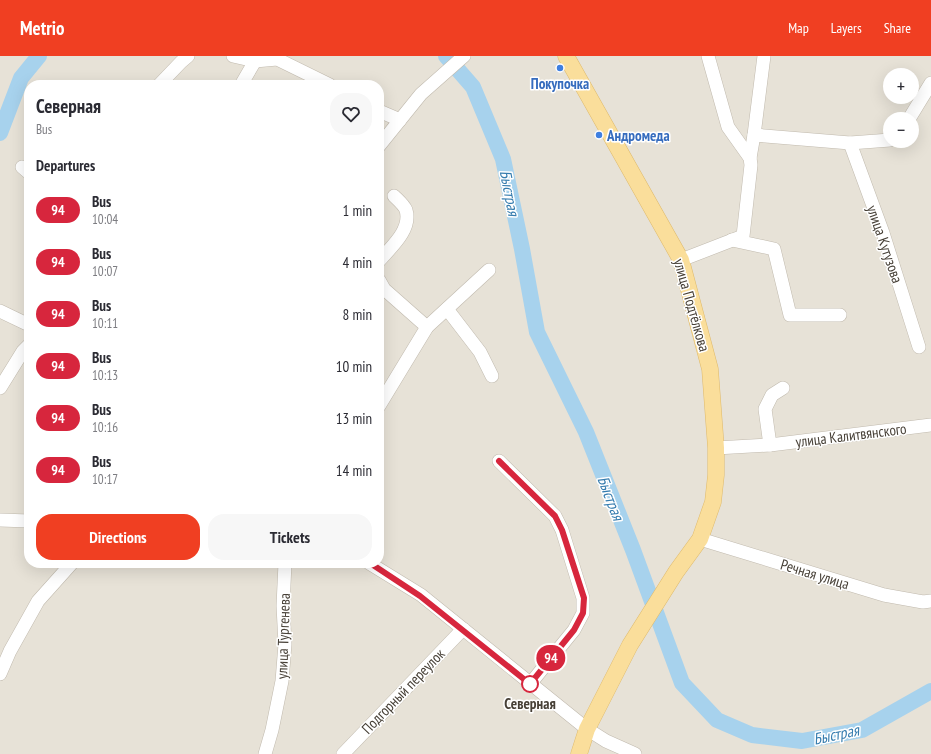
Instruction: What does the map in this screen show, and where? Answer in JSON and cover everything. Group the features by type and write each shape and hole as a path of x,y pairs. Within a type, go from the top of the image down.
{"main road":[{"name":"улица Подтёлкова","path":"566,56 681,260 710,369 716,448 716,475 712,502 700,539 676,572 630,645 587,729 579,754"}],"street":[{"path":"164,80 180,62 188,56"},
{"path":"233,56 255,61 277,58 320,80"},
{"path":"384,140 421,94 464,56"},
{"path":"708,56 728,127 750,158"},
{"path":"681,260 743,236 751,165 750,158 764,56"},
{"path":"244,80 255,61"},
{"path":"913,112 931,83"},
{"path":"384,113 400,120"},
{"path":"754,135 850,143 883,141"},
{"name":"улица Кутузова","path":"850,143 882,233 919,347"},
{"path":"384,255 400,237 407,224 406,209 394,196"},
{"path":"732,240 774,249 790,315 840,315"},
{"path":"384,398 427,328 490,270"},
{"path":"384,289 427,328"},
{"path":"447,309 480,352 492,376"},
{"path":"0,311 24,323"},
{"path":"0,388 24,350"},
{"path":"770,445 765,409 772,395 783,388"},
{"name":"улица Калитвянского","path":"716,448 770,445 931,425"},
{"path":"499,461 555,516 562,530 584,598 583,613 574,630 530,684"},
{"path":"0,520 24,521"},
{"name":"Речная улица","path":"700,539 884,595 923,602 931,601"},
{"path":"0,674 10,651 38,601 68,568"},
{"name":"улица Тургенева","path":"265,754 272,730 282,681 285,644 284,568"},
{"path":"378,568 420,596 463,629 587,729 606,742 635,754"},
{"name":"Подгорный переулок","path":"343,754 463,629"}],"shaded area":[{"path":"0,56 931,56 931,754 0,754"}],"waterway":[{"name":"Быстрая","path":"0,133 21,78 39,56"},
{"name":"Быстрая","path":"446,56 473,87 503,159 522,249 537,332 586,432 633,550 682,683 717,720 752,735 802,741 862,730 931,691"}],"bus line":[{"name":"94","path":"378,568 420,596 530,684 574,630 583,613 584,598 562,530 555,516 499,461"}],"place":[{"name":"Покупочка","path":"560,68"},
{"name":"Андромеда","path":"599,135"},
{"name":"Северная","path":"530,684"}]}
